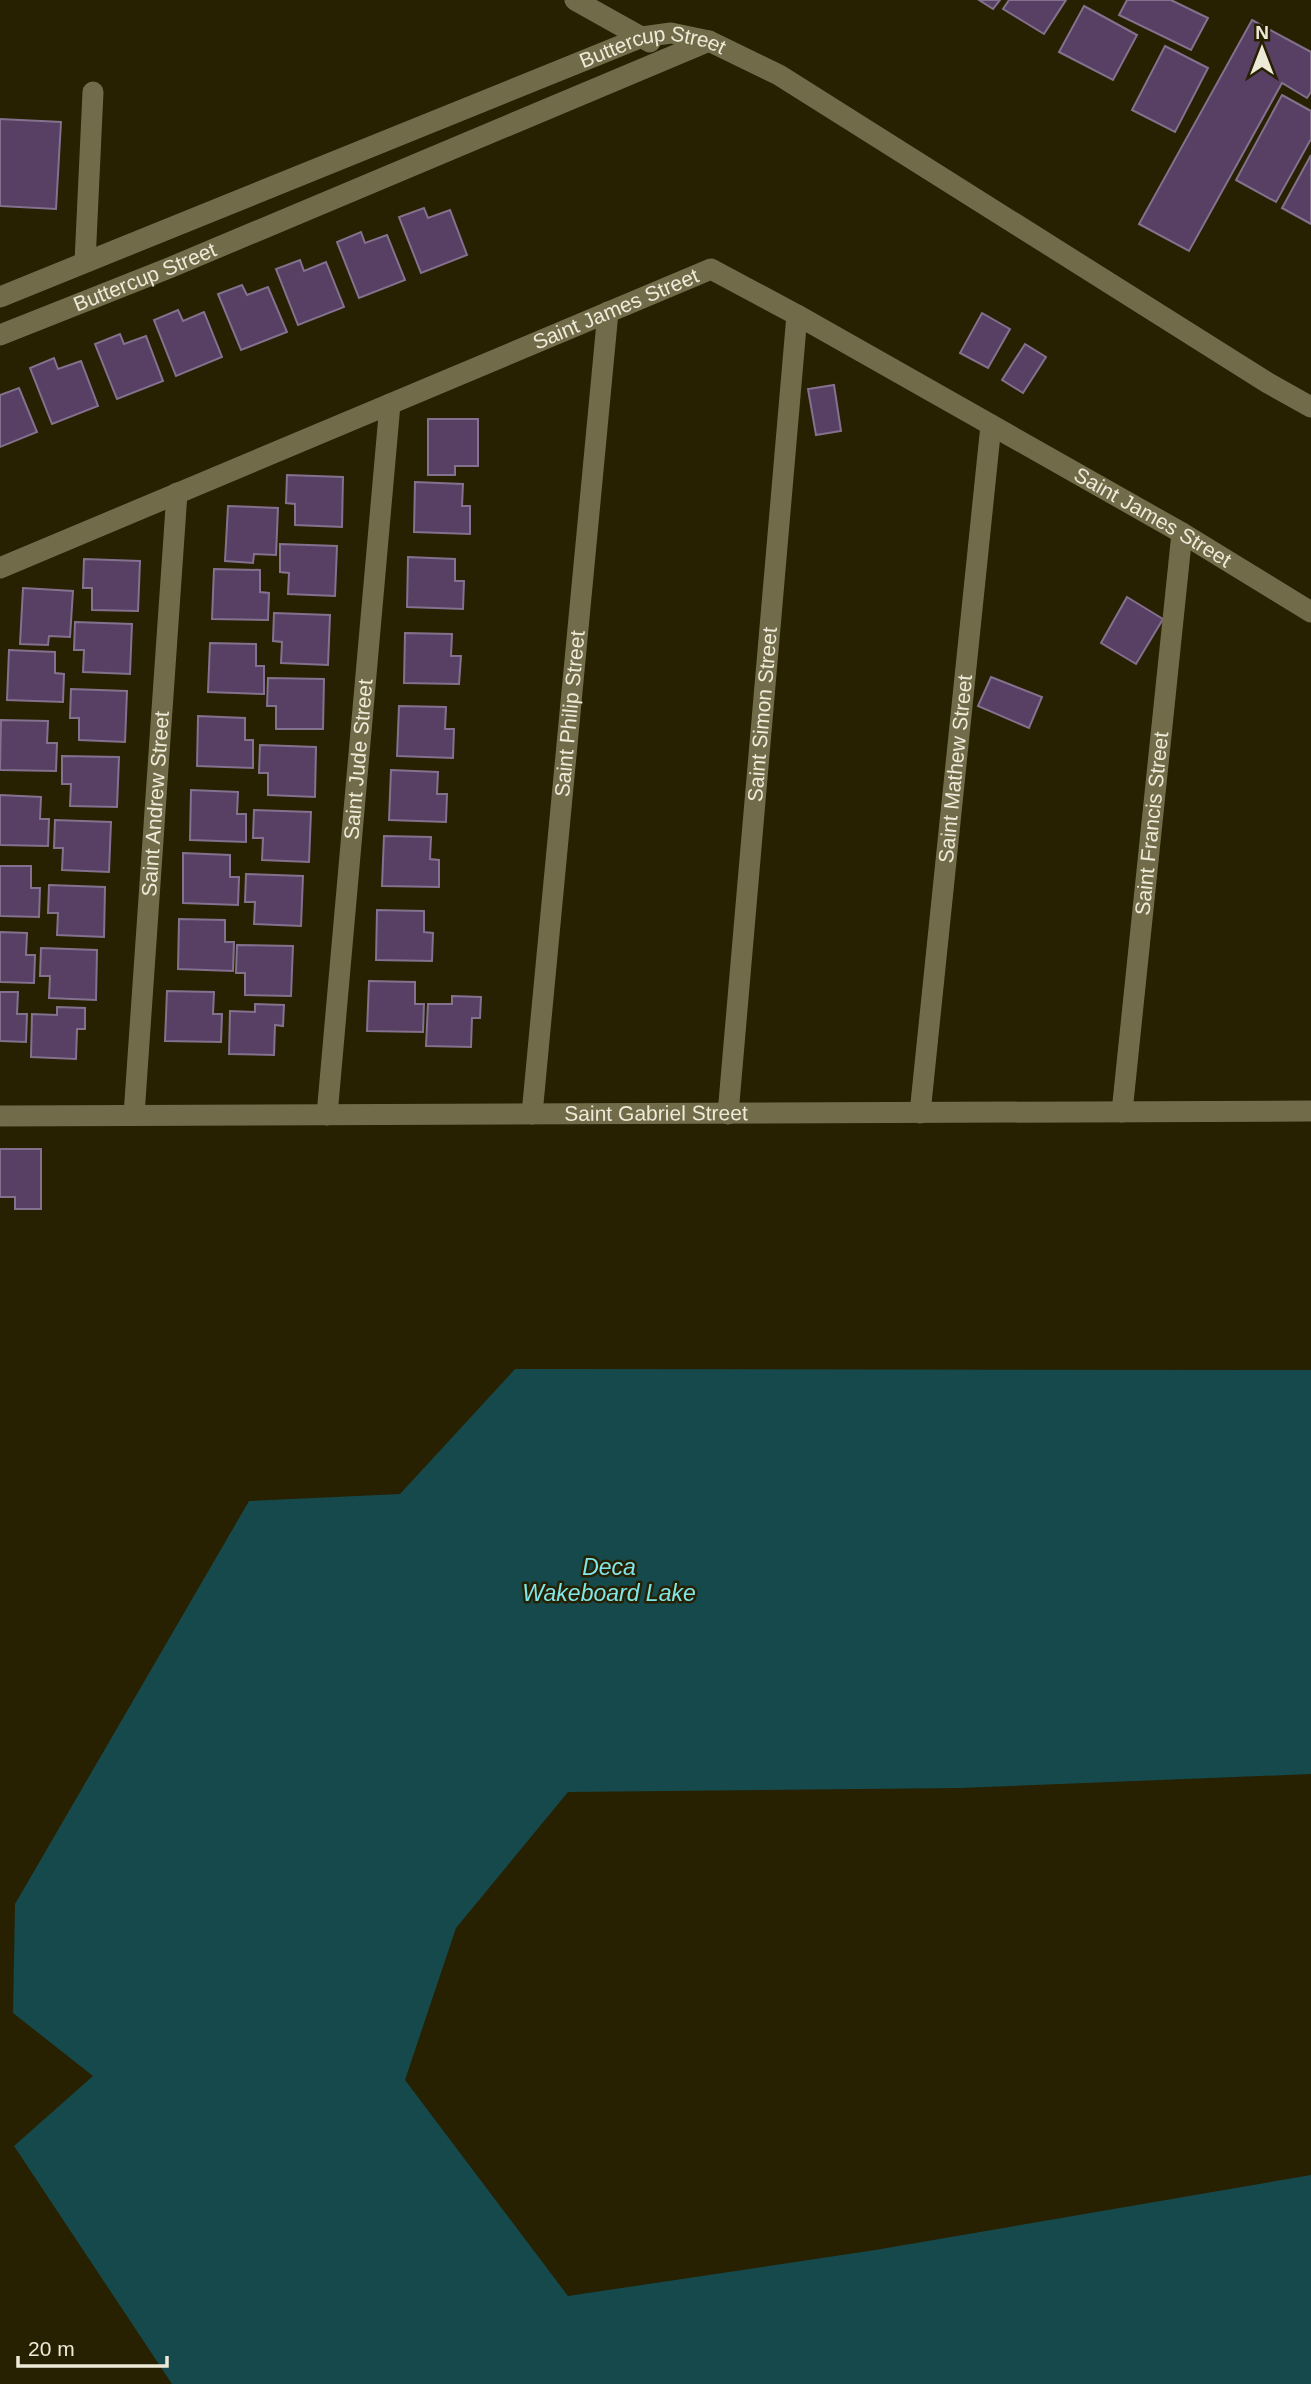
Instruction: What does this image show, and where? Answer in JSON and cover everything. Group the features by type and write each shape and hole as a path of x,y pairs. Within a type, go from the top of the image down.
{"street":[{"path":"575,0 671,55"},
{"name":"Buttercup Street","path":"0,297 642,37 671,33 709,40"},
{"path":"709,40 779,75 1268,383 1311,407"},
{"name":"Buttercup Street","path":"0,335 169,268 709,40"},
{"path":"85,262 93,92"},
{"name":"Saint James Street","path":"0,568 711,269 1182,533 1311,612"},
{"name":"Saint Philip Street","path":"532,1114 608,312"},
{"name":"Saint Simon Street","path":"728,1114 797,315"},
{"name":"Saint Jude Street","path":"327,1115 390,404"},
{"name":"Saint Mathew Street","path":"920,1113 991,425"},
{"name":"Saint Andrew Street","path":"134,1115 177,494"},
{"name":"Saint Francis Street","path":"1122,1112 1182,533"},
{"name":"Saint Gabriel Street","path":"0,1116 1311,1111"}],"water":[{"name":"Deca Wakeboard Lake","path":"515,1369 1311,1370 1311,1774 960,1788 568,1792 456,1928 405,2080 568,2296 875,2250 1311,2175 1311,2384 172,2384 14,2146 93,2076 13,2013 15,1904 249,1501 400,1494"}],"building":[{"path":"979,0 1000,0 993,9"},
{"path":"1009,0 1066,0 1044,34 1003,9"},
{"path":"1127,0 1171,0 1208,18 1191,50 1119,15"},
{"path":"1084,6 1137,35 1113,80 1059,52"},
{"path":"1252,20 1311,52 1311,92 1307,98 1282,83 1189,251 1139,224"},
{"path":"1165,46 1208,68 1175,132 1132,110"},
{"path":"1282,95 1311,111 1311,139 1276,202 1236,180"},
{"path":"0,119 61,122 56,209 0,206"},
{"path":"1311,155 1311,224 1282,208"},
{"path":"424,208 428,218 450,210 467,255 421,273 399,217"},
{"path":"361,232 365,243 387,235 405,280 359,298 337,242"},
{"path":"300,260 304,271 326,262 344,307 298,325 276,269"},
{"path":"242,285 247,295 268,287 287,332 241,350 218,294"},
{"path":"178,310 183,321 204,312 222,357 176,376 154,320"},
{"path":"982,313 1010,329 988,368 960,353"},
{"path":"120,334 124,344 146,336 163,381 117,399 95,344"},
{"path":"1025,344 1046,357 1023,393 1002,380"},
{"path":"54,358 58,369 81,361 98,406 52,424 30,368"},
{"path":"834,385 841,431 816,435 808,389"},
{"path":"19,388 37,432 0,447 0,395"},
{"path":"428,419 478,419 478,466 455,466 455,475 428,475"},
{"path":"287,475 343,477 342,527 295,525 295,504 286,503"},
{"path":"415,482 463,484 462,506 470,506 470,534 414,532"},
{"path":"228,506 278,508 276,555 254,554 253,563 225,561"},
{"path":"280,544 337,546 335,596 288,594 289,573 280,572"},
{"path":"408,557 455,559 455,581 464,581 463,609 407,607"},
{"path":"84,559 140,561 138,611 92,610 92,588 83,588"},
{"path":"214,569 260,570 260,592 269,593 268,620 212,619"},
{"path":"23,588 73,591 70,637 49,636 48,645 20,644"},
{"path":"1127,597 1163,619 1136,664 1101,643"},
{"path":"274,613 330,615 328,665 281,663 282,642 273,641"},
{"path":"75,622 132,624 130,674 83,672 84,650 74,650"},
{"path":"405,633 452,634 451,656 461,656 459,684 404,683"},
{"path":"210,643 256,644 256,666 264,666 264,694 208,692"},
{"path":"9,650 55,652 55,673 64,674 63,702 7,700"},
{"path":"991,677 1042,697 1029,728 978,706"},
{"path":"268,678 324,679 323,729 276,729 276,706 267,706"},
{"path":"71,689 127,691 125,742 79,740 79,718 70,718"},
{"path":"399,706 446,707 445,729 454,729 453,758 397,756"},
{"path":"198,716 245,718 245,740 253,740 253,768 197,766"},
{"path":"1,720 48,721 47,743 57,743 56,771 0,770"},
{"path":"260,745 316,747 315,797 268,795 268,773 259,773"},
{"path":"62,756 119,757 117,807 70,806 71,784 62,784"},
{"path":"391,770 438,772 437,794 447,794 446,822 389,820"},
{"path":"191,790 238,792 237,814 246,814 246,842 190,840"},
{"path":"0,795 41,797 40,819 49,819 48,846 0,845"},
{"path":"254,810 311,812 309,862 262,860 263,838 253,838"},
{"path":"55,820 111,822 109,872 62,870 63,848 54,848"},
{"path":"384,836 431,837 430,859 439,860 439,887 382,886"},
{"path":"183,853 230,855 230,877 239,877 238,905 183,903"},
{"path":"0,866 31,866 31,888 40,888 39,917 0,916"},
{"path":"246,874 303,876 301,926 254,924 255,902 245,902"},
{"path":"49,885 105,887 104,937 57,935 58,913 48,913"},
{"path":"377,910 424,911 424,932 433,933 432,961 376,960"},
{"path":"179,919 225,920 225,942 234,942 233,971 178,969"},
{"path":"0,932 27,933 26,955 35,955 34,983 0,982"},
{"path":"237,945 293,946 291,996 245,995 245,973 236,973"},
{"path":"41,948 97,950 96,1000 49,998 50,976 40,976"},
{"path":"369,981 415,982 415,1004 424,1004 423,1032 367,1031"},
{"path":"167,991 214,992 213,1014 222,1014 221,1042 165,1041"},
{"path":"0,992 18,992 17,1014 27,1014 26,1042 0,1041"},
{"path":"452,996 481,997 480,1018 472,1018 471,1047 426,1046 428,1004 452,1004"},
{"path":"255,1004 284,1005 283,1026 275,1025 274,1055 229,1054 230,1011 255,1012"},
{"path":"57,1007 85,1008 85,1029 77,1029 76,1059 31,1057 32,1014 57,1015"},
{"path":"0,1149 41,1149 41,1209 15,1209 15,1197 0,1197"}]}
